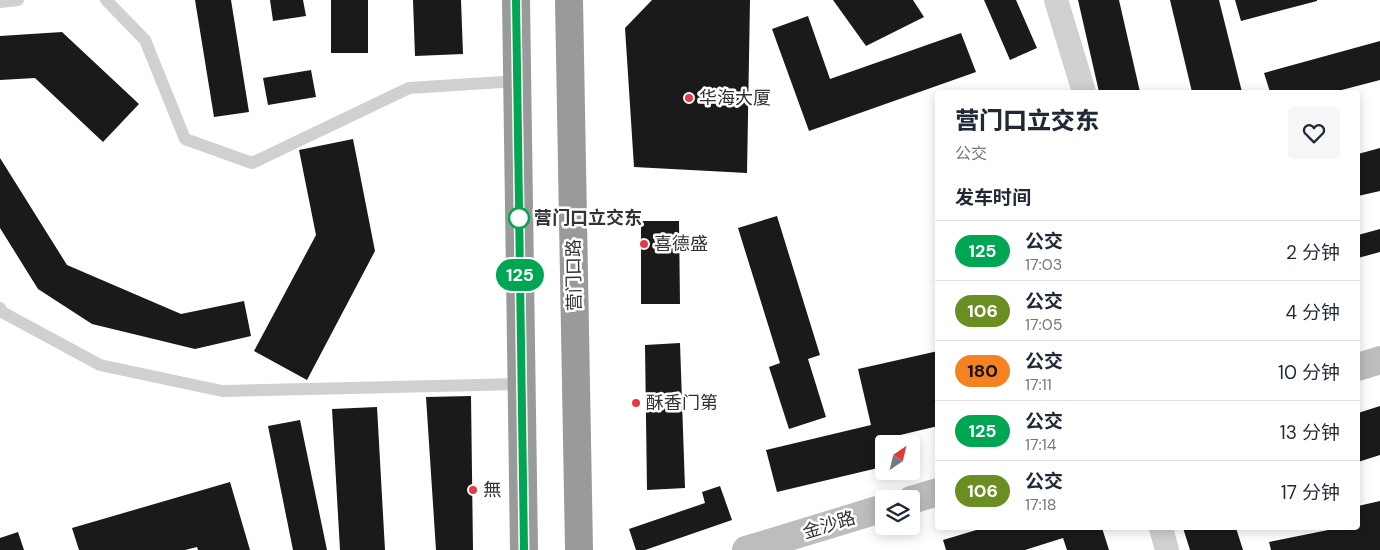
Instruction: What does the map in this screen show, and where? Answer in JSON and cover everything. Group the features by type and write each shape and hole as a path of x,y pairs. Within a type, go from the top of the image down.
{"highway":[{"path":"516,0 524,550"},
{"name":"营门口路","path":"569,0 579,550"}],"street":[{"path":"1056,0 1083,90"},
{"path":"1360,366 1380,360"},
{"path":"920,497 935,493"},
{"name":"金沙路","path":"746,550 875,511"},
{"path":"1162,530 1167,550"}],"lane":[{"path":"0,2 18,0"},
{"path":"106,0 145,40 185,138 252,163 409,88 517,81"},
{"path":"0,308 2,312 100,365 222,391 522,384"}],"building":[{"path":"195,0 231,0 249,112 214,117"},
{"path":"270,0 303,0 306,16 273,21"},
{"path":"331,0 368,0 368,53 331,53"},
{"path":"413,0 461,0 463,54 415,56"},
{"name":"华海大厦","path":"652,0 750,0 747,173 634,167 625,28"},
{"path":"833,0 913,0 924,17 866,46"},
{"path":"984,0 1016,0 1037,48 1010,60"},
{"path":"1078,0 1119,0 1140,90 1099,90"},
{"path":"1170,0 1219,0 1242,90 1192,90"},
{"path":"1235,0 1317,0 1317,1 1241,21"},
{"path":"808,16 830,79 961,33 976,72 809,131 772,29"},
{"path":"62,32 139,104 103,142 35,78 0,80 0,36"},
{"path":"1380,41 1380,80 1342,90 1269,90 1264,73"},
{"path":"311,70 316,97 268,105 263,78"},
{"path":"353,139 375,251 307,380 254,351 316,235 299,150"},
{"path":"1380,148 1380,191 1360,196 1360,153"},
{"path":"0,158 67,265 181,314 244,301 251,336 195,349 92,324 38,289 0,228"},
{"path":"777,216 820,355 808,359 826,417 789,429 769,367 780,363 738,228"},
{"path":"641,221 679,221 680,304 641,304"},
{"path":"1380,229 1380,252 1360,257 1360,234"},
{"path":"680,343 685,488 647,490 645,345"},
{"path":"935,352 935,427 900,435 875,435 875,469 777,492 766,450 871,425 858,369"},
{"path":"471,396 473,550 436,550 426,397"},
{"path":"1380,406 1380,455 1360,461 1360,412"},
{"path":"377,407 385,550 340,550 332,409"},
{"path":"300,420 327,550 293,550 268,426"},
{"path":"230,482 250,550 198,550 197,547 185,550 79,550 72,528"},
{"path":"720,486 732,520 645,550 636,550 629,529 705,503 702,492"},
{"path":"1380,501 1380,550 1271,550 1269,542 1328,530 1360,530 1360,506"},
{"path":"976,530 1103,530 1109,550 1067,550 1063,538 1025,550 946,550 943,540"},
{"path":"1184,530 1237,530 1243,550 1190,550"},
{"path":"18,532 24,550 0,550 0,538"}],"bus line":[{"name":"125","path":"516,0 524,550"}],"place":[{"name":"华海大厦","path":"689,98"},
{"name":"营门口立交东","path":"519,218"},
{"name":"喜德盛","path":"644,244"},
{"name":"酥香门第","path":"636,403"},
{"name":"無","path":"473,490"}]}
